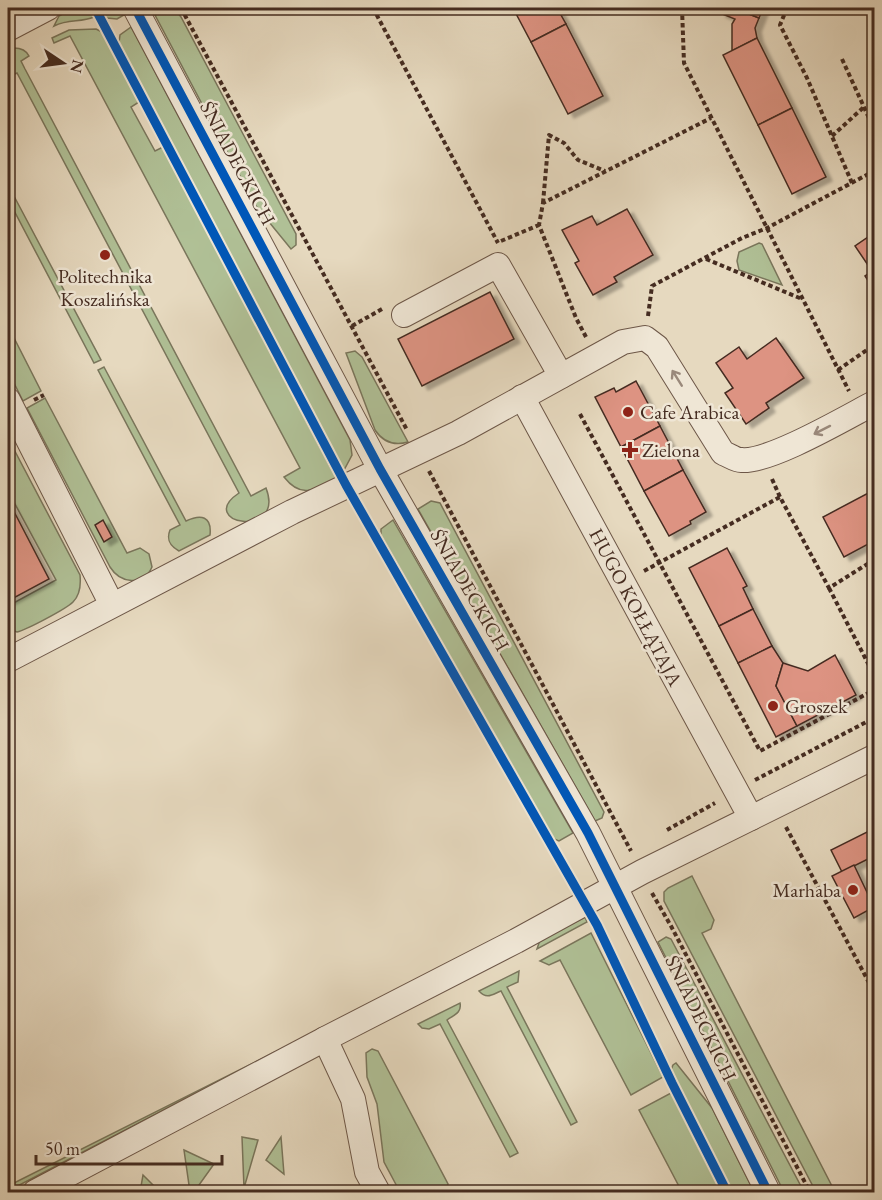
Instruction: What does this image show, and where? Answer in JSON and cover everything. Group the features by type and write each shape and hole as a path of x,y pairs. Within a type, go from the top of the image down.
{"street":[{"path":"8,29 48,8"},
{"name":"ŚNIADECKICH","path":"135,8 380,469 588,833 768,1192"},
{"path":"397,309 498,265 561,376"},
{"path":"8,660 292,512 419,452 623,342 645,338 657,347 723,453 741,460 763,458 867,407"},
{"name":"HUGO KOŁŁĄTAJA","path":"522,397 751,818"},
{"path":"8,400 112,605"},
{"path":"35,1192 615,886 874,756"},
{"path":"326,1040 353,1099 367,1172 378,1192"}],"path":[{"path":"181,8 419,452 810,1192"},
{"path":"373,8 498,243"},
{"path":"682,8 684,63 838,370 867,407"},
{"path":"787,8 780,25 807,78 852,183"},
{"path":"842,60 874,129"},
{"path":"832,136 864,107"},
{"path":"543,203 711,118"},
{"path":"597,356 576,318 539,225 549,135 564,143 578,160 605,171"},
{"path":"645,338 652,286 874,171"},
{"path":"488,249 539,225"},
{"path":"705,258 802,299"},
{"path":"351,326 397,309"},
{"path":"838,370 874,345"},
{"path":"580,414 760,751 874,690"},
{"path":"770,474 874,675"},
{"path":"623,582 780,497"},
{"path":"828,588 869,563 874,566"},
{"path":"782,821 874,992"}],"green space":[{"path":"73,8 88,8 94,17 54,26 59,16"},
{"path":"99,8 120,8 124,15 117,19 107,18"},
{"path":"165,10 177,12 181,17 296,234 296,245 291,249 256,206 155,15"},
{"path":"131,27 350,440 352,455 343,472 119,43 120,35"},
{"path":"96,29 102,32 139,102 131,107 155,151 163,147 336,478 316,489 297,488 284,477 300,468 70,36 54,43 52,38 69,30"},
{"path":"14,48 23,50 29,56 21,61 25,69 251,496 266,488 269,504 264,515 254,520 243,521 233,518 227,512 228,504 239,493 17,73 8,77 8,51"},
{"path":"15,198 101,360 94,363 9,201"},
{"path":"759,243 762,244 782,285 739,270 737,261 739,252"},
{"path":"8,326 41,391 23,401 8,371"},
{"path":"355,351 362,357 408,442 398,444 389,442 375,430 346,353"},
{"path":"104,367 186,521 201,517 209,524 210,535 179,551 171,545 168,537 170,530 180,525 98,370"},
{"path":"45,398 127,553 140,548 149,554 152,567 143,578 125,579 110,567 27,408"},
{"path":"8,438 80,575 79,593 73,602 46,619 17,632 8,625 8,606 56,580 8,491"},
{"path":"431,501 440,503 604,812 602,818 595,821 418,509"},
{"path":"393,520 573,833 559,841 554,839 381,535 381,529"},
{"path":"692,876 714,920 711,929 702,933 835,1192 816,1192 664,901 664,892 668,888"},
{"path":"585,917 587,922 537,949 540,940"},
{"path":"591,933 663,1077 631,1095 560,960 549,965 540,961"},
{"path":"666,937 671,939 804,1192 784,1192 658,942"},
{"path":"519,971 518,982 507,987 577,1122 571,1125 501,991 487,996 479,991"},
{"path":"460,1003 459,1011 447,1020 518,1153 510,1157 440,1024 429,1029 422,1028 418,1024"},
{"path":"372,1049 378,1051 448,1184 447,1191 400,1192 384,1162 377,1104 367,1077 366,1053"},
{"path":"275,1052 8,1191 8,1186"},
{"path":"676,1063 712,1108 754,1192 733,1192 671,1070"},
{"path":"671,1093 721,1192 682,1192 639,1110"},
{"path":"242,1137 258,1140 244,1188"},
{"path":"281,1137 284,1174 266,1160"},
{"path":"184,1150 214,1164 194,1192 190,1192"},
{"path":"143,1175 160,1192 140,1192"}],"building":[{"path":"513,8 557,8 566,24 531,42"},
{"path":"722,8 734,8 759,18 755,28 757,38 732,51 732,24 735,19 720,13"},
{"path":"734,8 763,8 759,18"},
{"path":"566,24 603,96 568,114 531,42"},
{"path":"757,38 792,108 758,125 723,55"},
{"path":"792,108 826,177 792,194 758,125"},
{"path":"627,209 653,255 614,277 617,282 593,295 575,263 579,261 562,230 592,216 597,225"},
{"path":"874,233 874,290 865,276 872,271 855,246"},
{"path":"490,292 514,339 422,386 398,339"},
{"path":"776,338 804,378 766,403 769,408 746,424 725,393 733,388 716,363 739,347 747,359"},
{"name":"Cafe Arabica","path":"636,381 660,426 621,447 595,397 614,388 616,392"},
{"path":"660,426 683,470 644,491 621,447"},
{"path":"683,470 706,512 690,521 691,524 669,536 644,491"},
{"path":"874,490 874,535 872,536 874,541 844,557 823,517"},
{"path":"8,500 49,579 8,601"},
{"path":"103,520 112,537 104,542 95,525"},
{"path":"727,548 747,586 743,588 753,609 719,626 689,568"},
{"path":"753,609 772,646 738,663 719,626"},
{"name":"Groszek","path":"772,646 783,663 776,686 797,726 776,737 738,663"},
{"path":"835,655 856,695 797,726 776,686 783,663 808,671"},
{"path":"873,829 874,856 842,872 831,850"},
{"name":"Marhaba","path":"854,865 874,907 854,918 832,876"}],"cycle path":[{"path":"95,8 346,485 597,925 727,1192"},
{"path":"135,8 380,469 588,833 768,1192"}],"place":[{"name":"Politechnika Koszalińska","path":"105,255"},
{"name":"Cafe Arabica","path":"628,412"},
{"name":"Zielona","path":"630,450"},
{"name":"Groszek","path":"773,706"},
{"name":"Marhaba","path":"853,890"}]}
